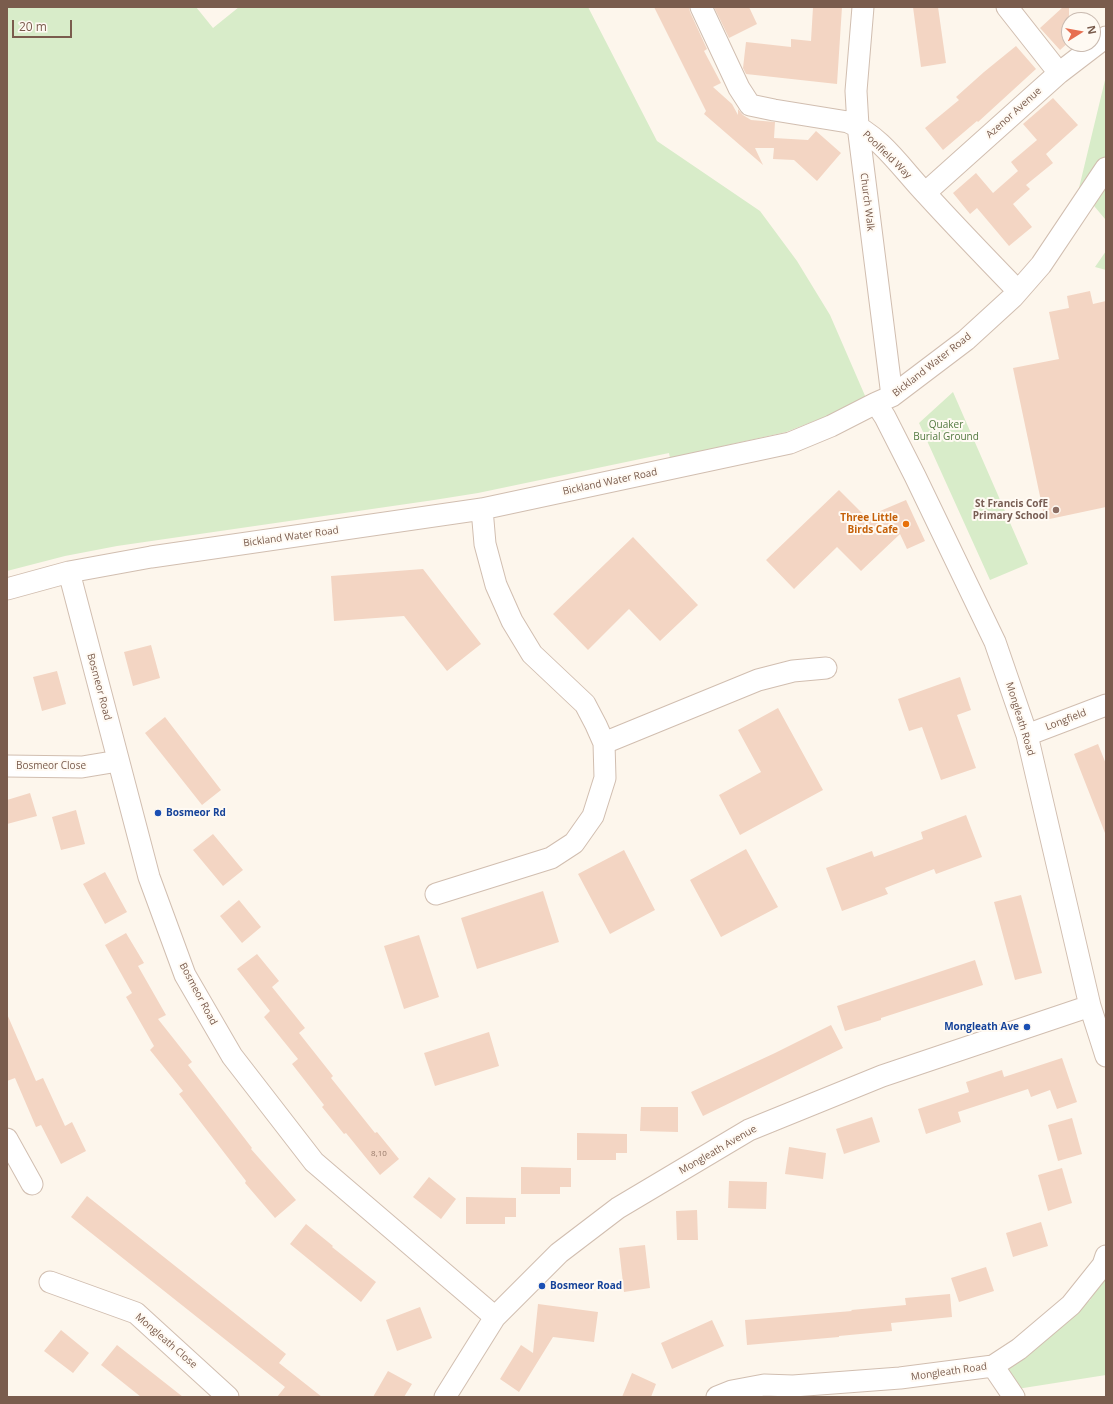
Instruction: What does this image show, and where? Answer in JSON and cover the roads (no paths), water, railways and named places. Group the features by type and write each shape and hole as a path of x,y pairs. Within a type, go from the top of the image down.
{"street":[{"name":"Poolfield Way","path":"701,7 739,88 750,105 848,122 858,126 875,139 898,162 925,194 1018,291"},
{"name":"Church Walk","path":"863,7 856,91 884,400"},
{"path":"1007,7 1059,73"},
{"name":"Azenor Avenue","path":"925,194 1059,73 1106,37"},
{"name":"Bickland Water Road","path":"7,589 69,572 151,557 482,509 790,443 831,426 884,400 966,340 1013,297 1041,265 1106,168"},
{"name":"Mongleath Road","path":"884,400 885,417 995,642 1026,735 1090,1006 1106,1056"},
{"path":"436,894 551,858 574,843 593,816 604,778 604,744 585,704 532,654 512,621 496,585 485,544 482,509"},
{"name":"Bosmeor Road","path":"69,572 149,878 185,975 232,1056 314,1162 495,1317"},
{"path":"604,744 758,680 793,671 826,668"},
{"name":"Longfield","path":"1026,735 1106,705"},
{"name":"Bosmeor Close","path":"7,766 82,767 118,760"},
{"name":"Mongleath Avenue","path":"444,1397 495,1317 559,1253 618,1208 749,1130 897,1071 1090,1006"},
{"path":"7,1139 32,1184"},
{"name":"Mongleath Road","path":"716,1397 732,1391 764,1385 793,1386 900,1378 993,1366 1019,1349 1071,1305 1103,1265 1106,1256"},
{"name":"Mongleath Close","path":"50,1282 136,1313 228,1397"},
{"path":"993,1366 1014,1397"},
{"name":"Mongleath Road","path":"767,1397 793,1386"}],"place":[{"name":"St Francis CofE Primary School","path":"1056,510"},
{"name":"Three Little Birds Cafe","path":"906,524"},
{"name":"Bosmeor Rd","path":"158,813"},
{"name":"Mongleath Ave","path":"1027,1027"},
{"name":"Bosmeor Road","path":"542,1286"}],"park label":[{"name":"Quaker Burial Ground","path":"946,430"}]}
